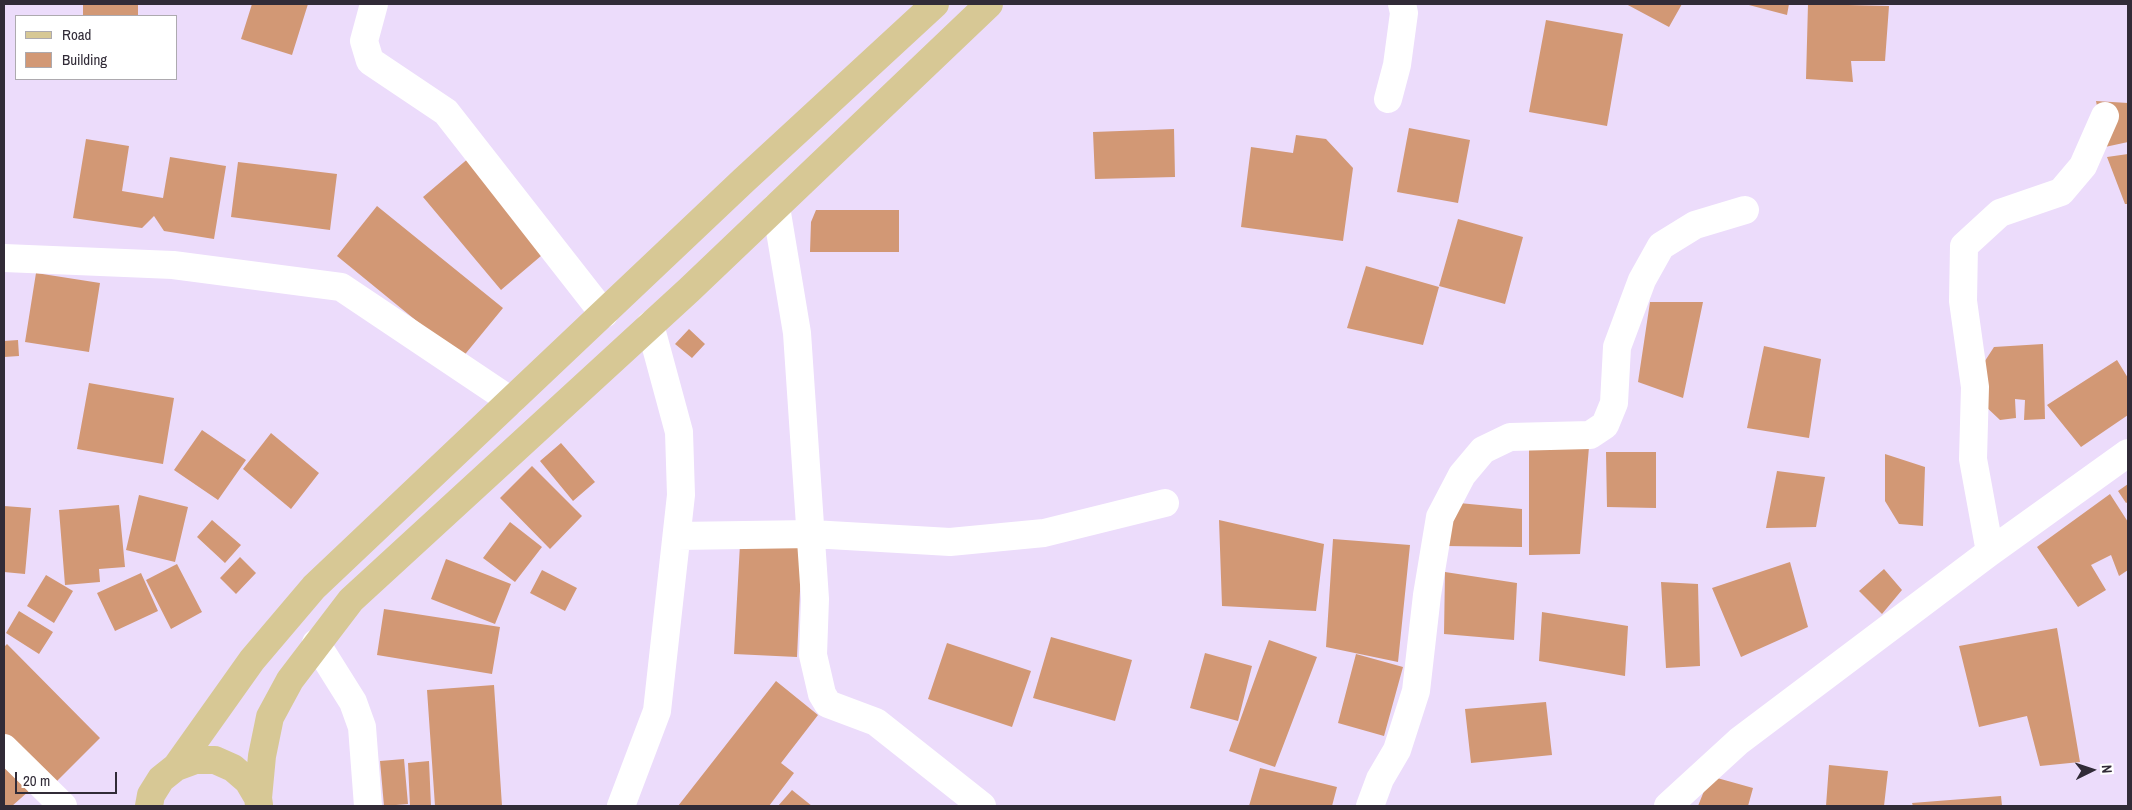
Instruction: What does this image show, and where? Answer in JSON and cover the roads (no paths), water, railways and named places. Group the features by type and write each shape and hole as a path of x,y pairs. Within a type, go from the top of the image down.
{"main road":[{"path":"148,802 161,779 176,766 252,660 314,587 743,181 935,4"},
{"path":"258,802 262,756 270,716 290,680 316,643 351,600 776,208 839,144 989,4"},
{"path":"176,766 195,760 215,760 233,768 248,781 258,802"}],"street":[{"path":"374,4 364,40 370,61 446,112 604,314"},
{"path":"1388,99 1398,56 1404,14 1402,4"},
{"path":"1990,552 1973,459 1975,387 1964,301 1964,246 2000,213 2061,192 2083,166 2105,116"},
{"path":"776,208 797,333 812,534 815,598 814,655 822,694 828,704 876,722 982,806"},
{"path":"1370,806 1380,779 1397,750 1416,691 1427,594 1440,517 1462,474 1484,450 1510,437 1590,435 1605,425 1614,403 1616,347 1642,280 1661,246 1695,225 1745,210"},
{"path":"4,258 173,265 341,287 511,401"},
{"path":"621,806 656,711 681,496 679,432 650,325"},
{"path":"1668,806 1739,740 1990,552 2128,453"},
{"path":"677,536 812,534 950,542 1044,534 1165,503"},
{"path":"316,643 353,702 362,727 368,806"},
{"path":"4,748 63,806"}]}
